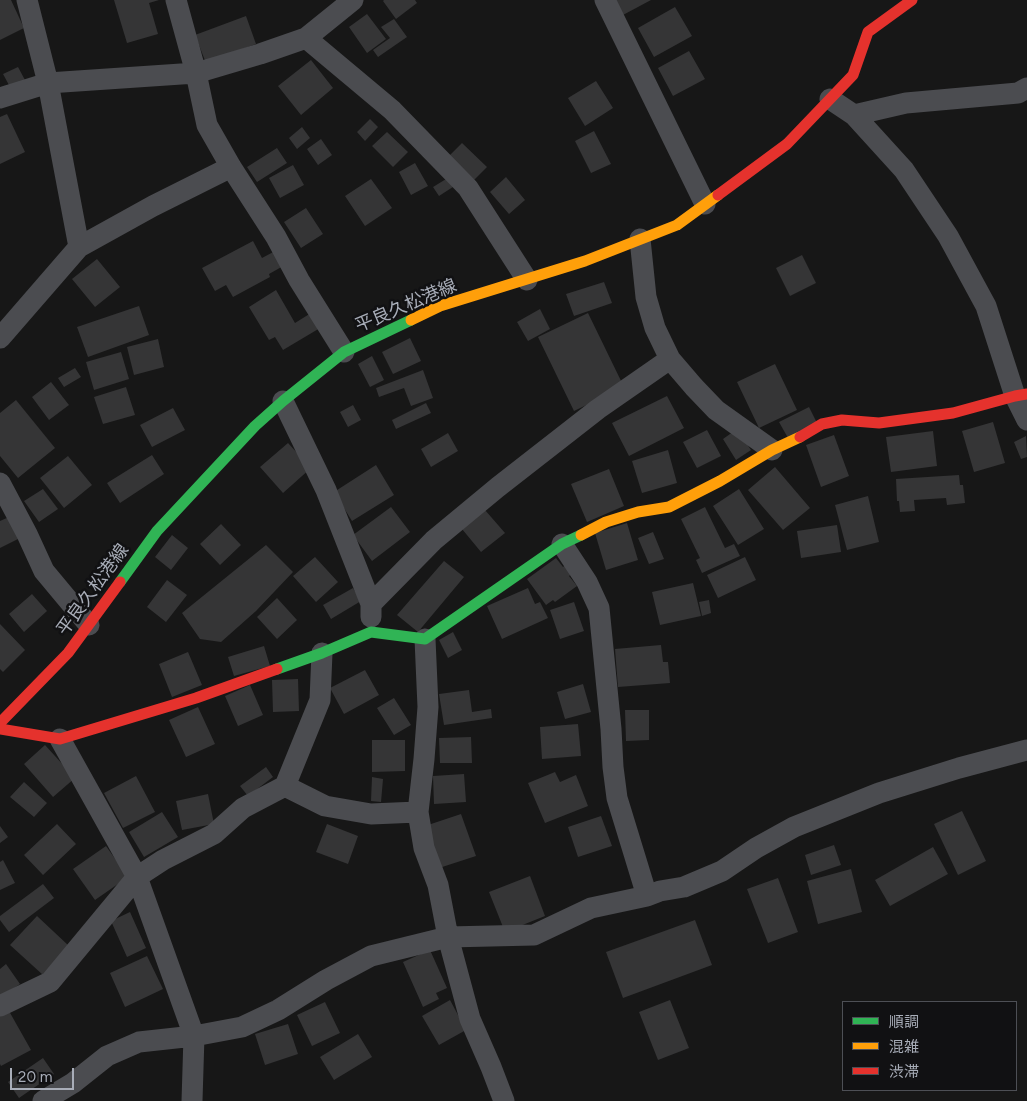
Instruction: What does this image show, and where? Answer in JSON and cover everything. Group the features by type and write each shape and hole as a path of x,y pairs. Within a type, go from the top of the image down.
{"main road":[{"name":"平良久松港線","path":"0,723 68,653 157,531 255,426 344,352 440,306 585,261 677,225 787,144 852,75 868,32 912,0"},
{"path":"0,729 60,739 196,698 322,653 371,632 424,639 562,544 606,522 638,512 669,507 822,424 842,420 879,423 953,413 1021,395"}],"street":[{"path":"27,0 48,83 78,247"},
{"path":"176,0 196,73 207,125 344,352"},
{"path":"0,98 48,83 196,73 306,38 353,0"},
{"path":"605,0 706,204"},
{"path":"306,38 392,110 468,188 527,280"},
{"path":"854,114 906,103 1018,93 1027,88"},
{"path":"830,99 854,114 904,170 948,236 986,306 1021,395 1027,420"},
{"path":"0,338 78,247 153,206 231,167"},
{"path":"640,239 646,297 654,328 670,360 716,410 772,450"},
{"path":"371,604 434,540 498,487 598,409 670,360"},
{"path":"284,401 326,490 371,604 371,632"},
{"path":"0,483 44,571 89,625"},
{"path":"562,544 587,582 599,608 617,798 647,896"},
{"path":"424,639 428,707 418,812 424,848 438,885 448,937 470,1019 504,1101"},
{"path":"0,1006 50,982 137,877 163,860 214,834 242,808 285,786 320,700 322,653"},
{"path":"60,739 137,877 194,1036 192,1101"},
{"path":"43,1101 73,1083 107,1056 139,1042 194,1036 242,1027 278,1010 326,980 371,956 448,937 534,935 591,908 684,887 722,871 756,848 794,827 879,793 959,768 1027,750"},
{"path":"285,786 325,806 371,814 418,812"}],"building":[{"path":"0,0 11,0 24,28 0,40"},
{"path":"114,0 159,0 149,3 158,34 127,43"},
{"path":"384,0 415,0 417,3 396,19"},
{"path":"615,0 651,0 623,15"},
{"path":"675,7 692,36 654,57 638,28"},
{"path":"367,14 386,39 367,53 349,27"},
{"path":"246,16 256,44 206,63 195,35"},
{"path":"394,19 407,37 378,57 373,50 390,38 381,27"},
{"path":"689,51 705,79 673,96 658,68"},
{"path":"311,60 333,88 301,115 278,86"},
{"path":"18,67 25,80 10,87 3,74"},
{"path":"596,81 613,108 585,126 568,98"},
{"path":"7,114 25,152 0,164 0,117"},
{"path":"370,119 378,127 365,141 357,132"},
{"path":"302,127 310,138 297,149 289,138"},
{"path":"594,131 611,164 591,173 575,141"},
{"path":"387,132 408,152 393,167 372,146"},
{"path":"321,139 332,155 318,165 307,149"},
{"path":"462,143 487,167 473,181 448,157"},
{"path":"277,148 287,163 257,182 247,167"},
{"path":"415,163 428,186 411,195 399,172"},
{"path":"293,165 304,185 280,198 269,178"},
{"path":"451,176 456,185 439,196 433,187"},
{"path":"506,177 525,200 509,214 490,192"},
{"path":"371,179 392,208 365,226 345,196"},
{"path":"306,208 323,234 301,248 284,222"},
{"path":"253,241 262,258 277,250 285,265 269,274 270,277 233,297 226,285 215,291 202,268"},
{"path":"802,255 816,283 790,296 776,268"},
{"path":"97,259 120,287 95,307 72,279"},
{"path":"604,282 612,303 574,316 566,294"},
{"path":"276,290 295,323 311,313 320,328 283,350 275,337 269,340 249,307"},
{"path":"139,306 149,335 88,357 77,327"},
{"path":"540,309 550,329 528,341 517,322"},
{"path":"588,313 624,387 574,411 538,337"},
{"path":"410,338 421,361 393,374 382,352"},
{"path":"158,339 164,367 134,375 127,347"},
{"path":"121,352 129,379 94,390 86,362"},
{"path":"372,356 384,380 370,387 358,364"},
{"path":"775,364 797,410 759,428 737,382"},
{"path":"75,368 81,377 64,387 58,378"},
{"path":"423,370 433,398 411,406 404,388 379,397 376,388"},
{"path":"51,382 69,405 49,420 32,397"},
{"path":"126,387 135,415 103,424 94,397"},
{"path":"667,396 684,428 629,456 612,423"},
{"path":"16,400 55,448 18,478 0,456 0,413"},
{"path":"426,403 431,413 396,429 392,420"},
{"path":"353,405 361,420 348,427 340,412"},
{"path":"809,407 817,423 788,438 779,422"},
{"path":"173,408 185,430 152,447 140,425"},
{"path":"993,422 1005,463 974,472 962,431"},
{"path":"737,429 751,450 736,460 723,439"},
{"path":"707,430 721,456 697,468 683,442"},
{"path":"933,431 937,466 891,472 886,437"},
{"path":"448,433 458,451 431,467 421,449"},
{"path":"834,435 849,476 821,487 806,445"},
{"path":"1026,436 1027,457 1021,459 1014,442"},
{"path":"288,443 311,468 283,493 260,467"},
{"path":"668,450 677,483 642,493 632,461"},
{"path":"152,455 164,474 120,503 107,483"},
{"path":"68,456 92,485 64,508 40,478"},
{"path":"376,465 394,495 352,521 334,492"},
{"path":"775,467 810,508 783,530 748,490"},
{"path":"609,469 624,506 587,522 571,484"},
{"path":"959,475 960,485 963,485 965,503 947,505 946,498 914,500 915,511 900,512 899,501 897,501 896,479"},
{"path":"43,489 58,509 39,522 24,501"},
{"path":"739,489 764,529 738,545 713,506"},
{"path":"868,496 879,542 847,550 835,505"},
{"path":"391,507 410,532 372,561 353,535"},
{"path":"705,507 725,548 734,544 740,556 702,573 696,560 700,558 681,519"},
{"path":"485,510 505,533 481,552 462,529"},
{"path":"9,517 20,538 0,548 0,521"},
{"path":"627,523 638,560 606,570 595,533"},
{"path":"221,524 241,545 220,565 200,544"},
{"path":"837,525 841,552 801,558 797,531"},
{"path":"653,532 664,559 649,564 638,538"},
{"path":"172,535 188,548 171,570 155,557"},
{"path":"266,545 293,572 256,611 221,642 200,639 182,613"},
{"path":"315,557 338,582 316,602 293,576"},
{"path":"745,557 756,580 718,598 707,575"},
{"path":"556,558 563,567 568,563 575,572 569,576 577,586 555,602 553,600 546,605 527,579"},
{"path":"444,561 464,577 418,632 397,615"},
{"path":"167,580 187,595 166,622 147,607"},
{"path":"693,583 701,616 660,625 652,592"},
{"path":"353,588 361,601 331,619 323,605"},
{"path":"528,588 535,604 540,602 548,618 502,639 487,606"},
{"path":"32,594 47,611 24,632 9,614"},
{"path":"277,598 297,620 277,639 257,617"},
{"path":"709,600 711,613 702,616 699,602"},
{"path":"574,602 584,631 560,639 550,610"},
{"path":"0,624 25,650 3,672 0,669"},
{"path":"453,632 462,650 448,658 439,640"},
{"path":"661,645 663,662 668,662 670,683 618,687 615,649"},
{"path":"264,646 270,666 234,676 228,657"},
{"path":"188,652 202,685 172,697 159,664"},
{"path":"365,670 379,695 344,714 330,688"},
{"path":"298,679 299,711 273,712 272,680"},
{"path":"583,684 591,712 565,719 557,692"},
{"path":"250,685 263,715 238,726 225,696"},
{"path":"469,690 472,712 491,709 492,718 444,725 439,694"},
{"path":"394,698 411,725 394,735 377,708"},
{"path":"198,707 215,744 186,757 169,720"},
{"path":"625,710 649,710 649,740 626,741"},
{"path":"578,724 581,756 542,759 540,727"},
{"path":"471,737 472,763 440,763 439,738"},
{"path":"372,740 405,740 405,771 372,772"},
{"path":"45,745 75,778 53,797 24,764"},
{"path":"266,767 273,777 248,796 240,786"},
{"path":"555,772 560,782 576,775 588,806 545,823 528,783"},
{"path":"464,774 466,802 434,804 433,776"},
{"path":"136,776 155,812 123,828 104,793"},
{"path":"372,777 383,779 381,802 371,801"},
{"path":"24,782 47,803 34,817 10,797"},
{"path":"208,794 214,824 182,830 176,801"},
{"path":"962,811 986,861 958,875 934,824"},
{"path":"162,812 178,837 144,857 129,832"},
{"path":"461,814 476,856 436,869 422,827"},
{"path":"601,816 612,846 578,857 568,827"},
{"path":"57,824 76,844 43,875 24,855"},
{"path":"327,824 358,836 348,864 316,852"},
{"path":"0,826 8,837 0,843"},
{"path":"834,845 841,865 811,875 805,855"},
{"path":"106,846 128,877 95,900 73,869"},
{"path":"933,847 948,874 890,906 875,880"},
{"path":"3,860 15,883 0,890 0,862"},
{"path":"851,869 862,912 818,924 807,881"},
{"path":"530,876 545,916 505,932 489,892"},
{"path":"778,878 798,932 768,943 747,889"},
{"path":"43,884 54,898 9,932 0,920 0,916"},
{"path":"130,912 146,948 127,957 111,921"},
{"path":"37,916 69,946 43,975 10,945"},
{"path":"695,920 712,965 623,998 606,952"},
{"path":"430,950 447,988 436,993 439,999 423,1007 403,962"},
{"path":"147,956 163,989 125,1007 110,973"},
{"path":"6,964 20,984 0,998 0,969"},
{"path":"450,1000 466,1030 439,1045 422,1016"},
{"path":"670,1000 689,1048 658,1060 639,1012"},
{"path":"325,1002 340,1033 312,1046 297,1015"},
{"path":"9,1011 31,1050 1,1066 0,1016"},
{"path":"288,1024 298,1054 265,1065 255,1034"},
{"path":"358,1034 372,1057 334,1080 320,1057"},
{"path":"43,1058 54,1074 19,1098 8,1082"}],"traffic: fast":[{"path":"120,582 157,531 255,426 344,352 411,320"},
{"path":"277,669 322,653 371,632 425,639 562,544 581,535"}],"traffic: slow":[{"path":"411,320 440,306 585,261 677,225 718,195"},
{"path":"581,535 606,522 638,512 669,507 720,481 772,450 800,437"}],"traffic: jam":[{"path":"718,195 787,144 853,75 868,32 912,0"},
{"path":"800,437 822,424 842,420 879,423 953,413 1027,394"},
{"path":"0,723 68,653 120,582"},
{"path":"0,729 60,739 196,698 277,669"}]}
